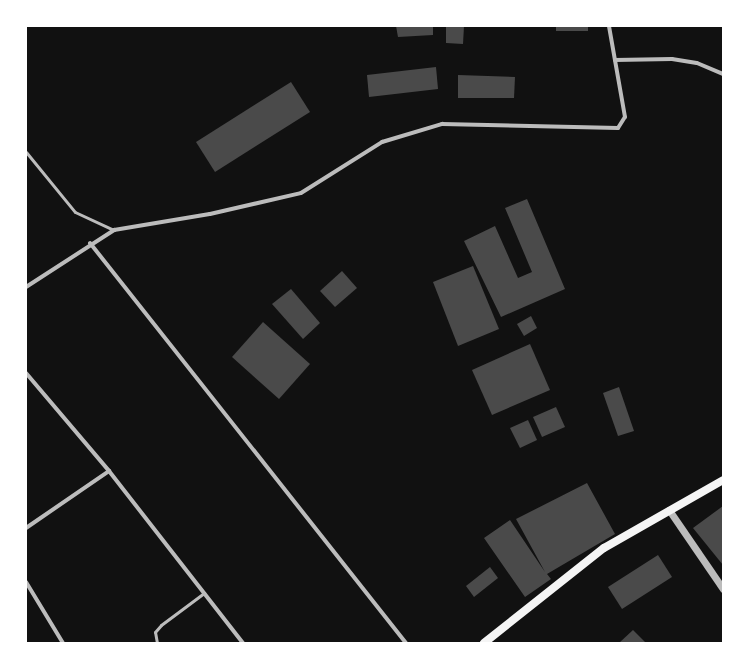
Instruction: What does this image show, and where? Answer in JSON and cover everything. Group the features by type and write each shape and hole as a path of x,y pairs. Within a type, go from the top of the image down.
{"main road":[{"path":"484,643 604,548 723,480"}],"street":[{"path":"26,287 90,243 114,230 210,214 301,193 382,142 442,124 618,128 625,117 609,26"},
{"path":"615,60 672,58 697,63 723,74"},
{"path":"90,243 406,643"},
{"path":"26,373 108,471 243,643"},
{"path":"26,528 108,471"},
{"path":"669,510 723,589"},
{"path":"26,582 63,643"}],"lane":[{"path":"26,152 75,212 114,230"},
{"path":"157,643 155,632 160,625 204,593"}],"building":[{"path":"396,26 433,26 433,35 398,37"},
{"path":"446,26 464,26 463,44 446,43"},
{"path":"556,26 588,26 588,31 556,31"},
{"path":"436,67 438,89 369,97 367,75"},
{"path":"458,75 515,77 514,98 458,98"},
{"path":"291,82 310,112 215,172 196,142"},
{"path":"527,199 565,289 501,317 464,241 495,226 518,278 532,272 505,208"},
{"path":"473,266 499,329 458,346 433,282"},
{"path":"342,271 357,288 335,307 320,291"},
{"path":"291,289 320,323 303,339 272,304"},
{"path":"531,316 537,328 524,336 517,324"},
{"path":"263,322 310,364 279,399 232,357"},
{"path":"530,344 550,390 492,415 472,370"},
{"path":"619,387 634,431 618,436 603,393"},
{"path":"556,407 565,427 542,437 533,417"},
{"path":"528,420 537,440 520,448 510,428"},
{"path":"587,483 615,534 547,574 551,579 525,597 484,538 510,520 545,572 516,519"},
{"path":"723,506 723,565 693,528"},
{"path":"658,555 672,577 622,609 608,587"},
{"path":"490,567 498,578 474,597 466,586"},
{"path":"633,630 646,643 619,643"}]}
